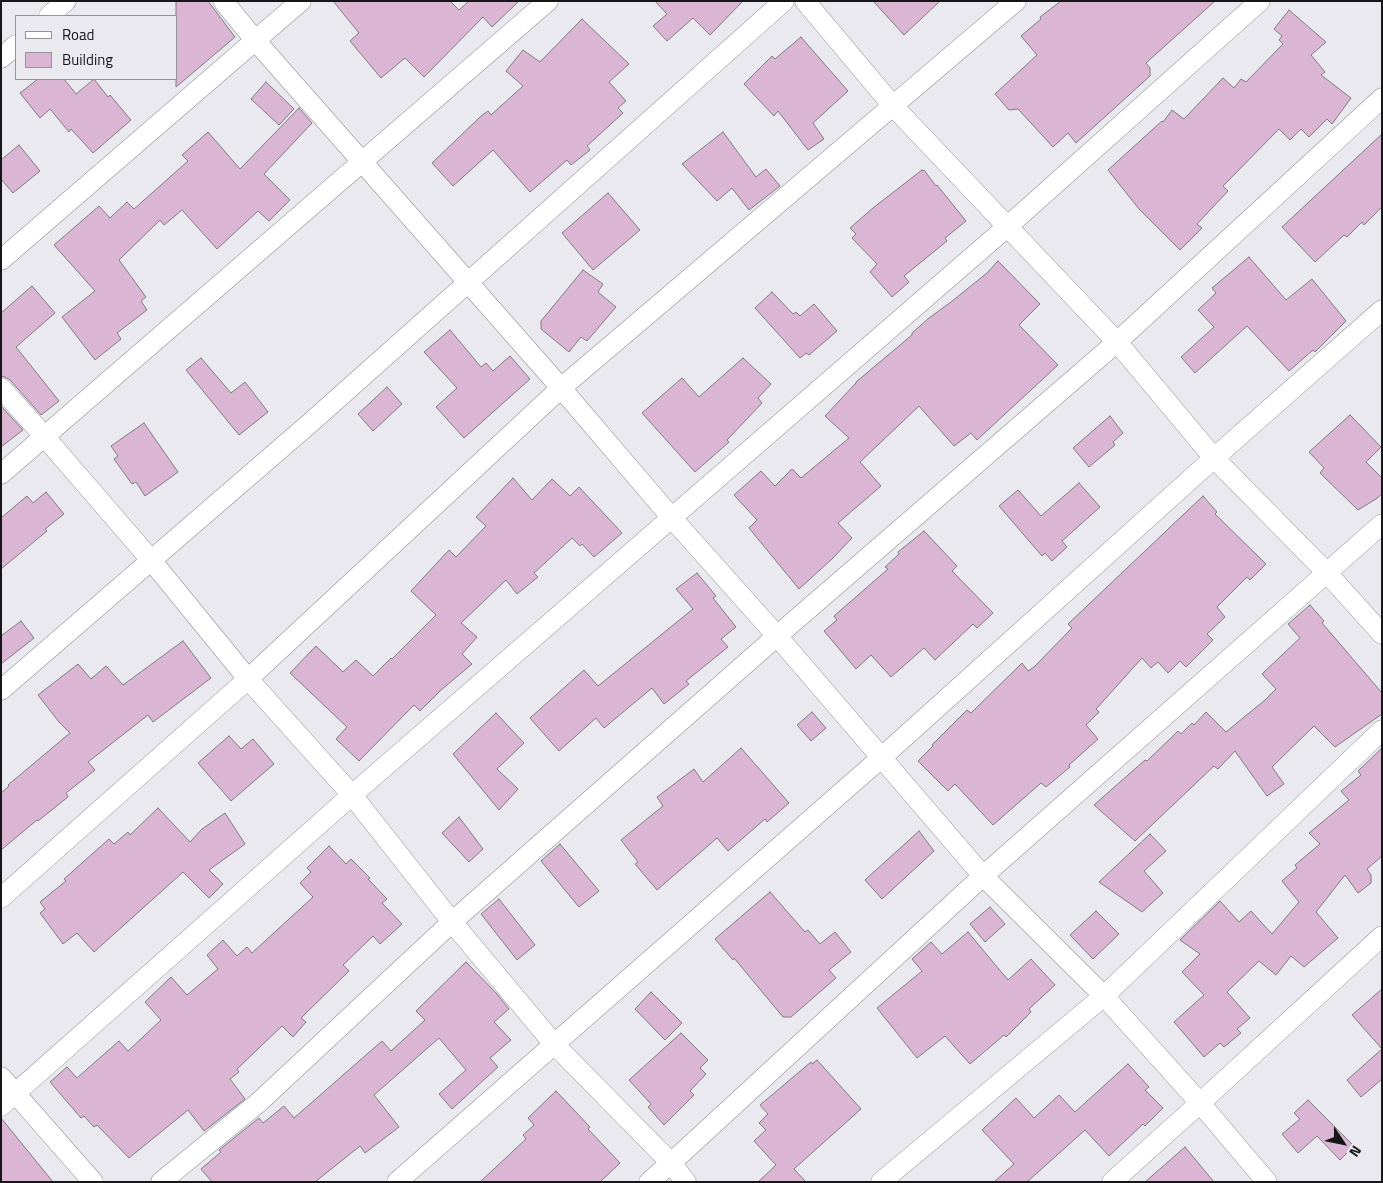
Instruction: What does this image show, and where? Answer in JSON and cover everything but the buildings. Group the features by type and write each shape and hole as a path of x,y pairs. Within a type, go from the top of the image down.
{"street":[{"path":"50,15 66,1"},
{"path":"223,1 255,40 469,282 671,517 777,636 983,876 1104,996 1200,1103 1267,1182"},
{"path":"1,260 301,1"},
{"path":"1,474 548,1"},
{"path":"1,690 309,424 784,1"},
{"path":"805,1 893,106 1117,342 1214,458 1326,573 1382,634"},
{"path":"1,898 248,679 561,388 1016,1"},
{"path":"8,1100 352,795 1008,226 1260,1"},
{"path":"1,58 15,46"},
{"path":"161,1182 258,1103 452,922 777,636 1117,342 1382,98"},
{"path":"397,1182 882,758 1214,458 1382,310"},
{"path":"1,388 151,560 248,679 352,795 452,922 554,1044 671,1164 686,1182"},
{"path":"649,1182 671,1164 983,876 1382,524"},
{"path":"880,1182 1104,996 1382,730"},
{"path":"1112,1182 1382,936"},
{"path":"1,1078 8,1100 93,1182"}]}
